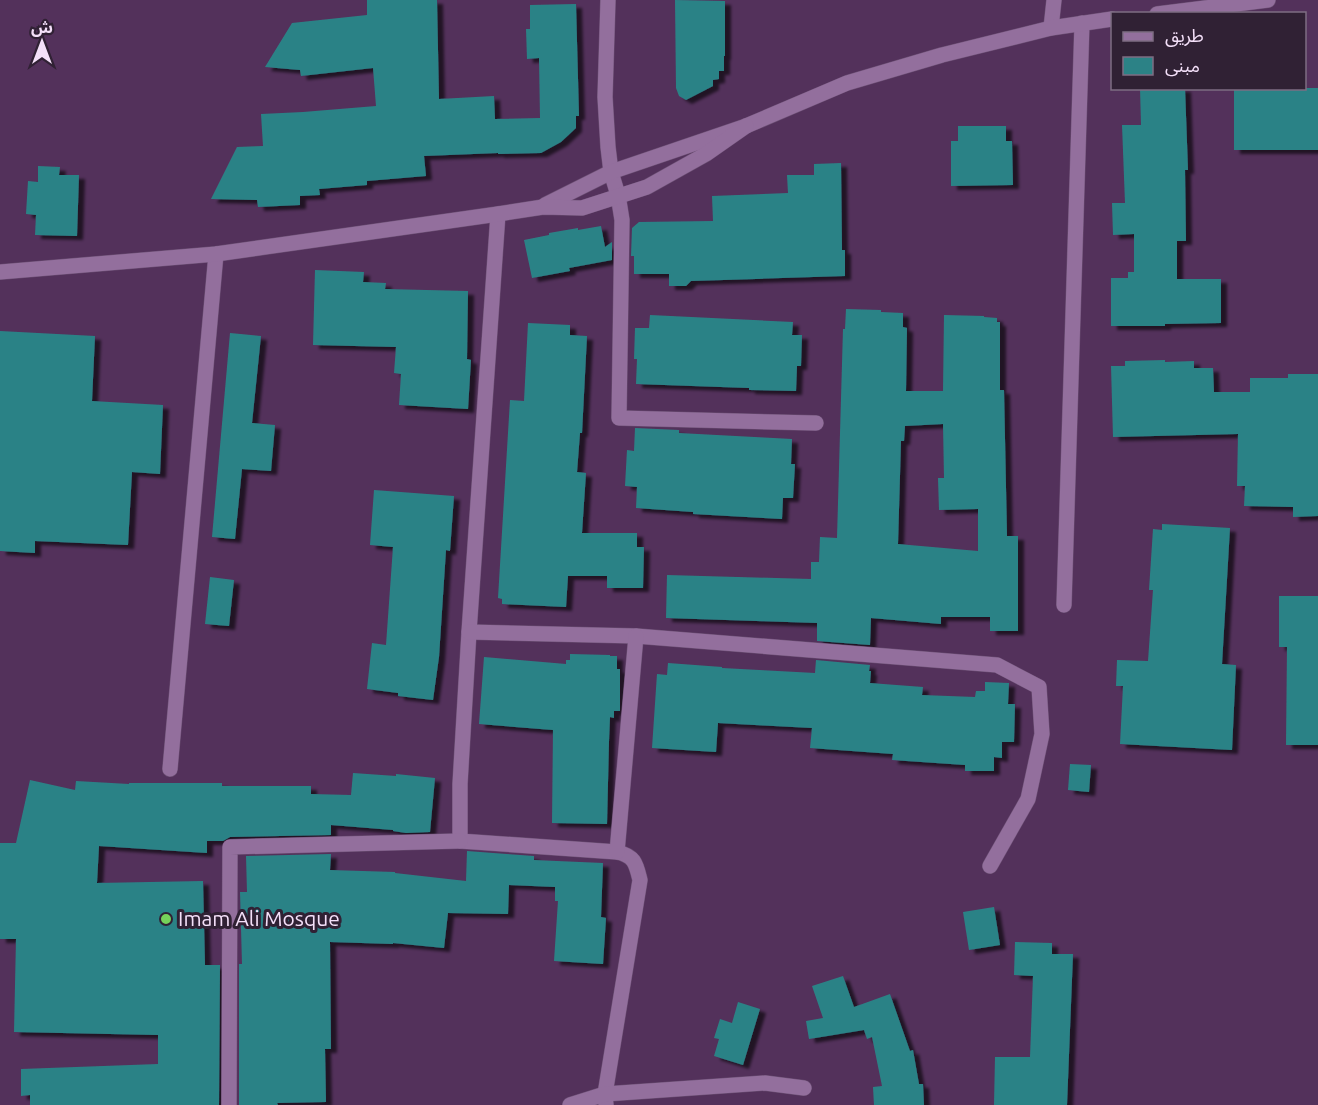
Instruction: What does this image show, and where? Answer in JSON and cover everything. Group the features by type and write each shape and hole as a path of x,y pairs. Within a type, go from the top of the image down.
{"street":[{"path":"608,0 605,97 608,147 622,220 619,418 816,423"},
{"path":"1051,28 1054,0"},
{"path":"1173,12 1268,0"},
{"path":"543,207 611,172 746,126 847,82 1051,28 1111,19"},
{"path":"1064,605 1082,23"},
{"path":"0,272 216,254 543,207 582,208 647,187 706,154 746,126"},
{"path":"460,841 460,784 469,632 498,214"},
{"path":"170,769 216,254"},
{"path":"469,632 636,636 997,665 1039,687 1042,734 1028,799 990,866"},
{"path":"617,852 636,636"},
{"path":"229,1105 230,847 460,841 617,852 625,854 636,864 640,880 605,1100"},
{"path":"570,1105 765,1083 804,1088"}],"building":[{"path":"367,0 437,0 439,99 494,96 495,119 540,118 539,58 527,59 526,29 530,29 530,5 576,4 579,116 576,116 576,128 561,142 541,153 424,156 426,176 367,181 367,185 319,189 320,195 300,196 300,205 258,207 257,200 211,199 237,147 263,146 261,114 376,106 373,68 301,76 300,70 265,67 292,23 367,15"},
{"path":"675,0 725,1 724,71 719,71 719,79 713,80 713,86 686,100 679,96 676,88"},
{"path":"1318,88 1318,150 1234,150 1234,90"},
{"path":"1140,90 1185,90 1188,170 1185,170 1186,241 1177,241 1177,279 1221,279 1221,323 1111,326 1111,278 1128,278 1128,272 1134,272 1134,234 1113,235 1112,203 1125,203 1122,125 1141,125"},
{"path":"958,126 1006,126 1006,141 1012,141 1013,185 951,186 951,141 958,141"},
{"path":"841,163 842,250 845,250 845,276 691,281 686,286 669,286 669,274 634,274 634,256 631,256 632,228 639,222 713,221 712,196 788,193 787,175 814,175 814,164"},
{"path":"38,166 60,167 59,175 79,175 77,236 35,235 36,215 26,214 28,181 38,182"},
{"path":"601,226 605,247 612,242 612,260 532,278 524,240 549,235 549,233"},
{"path":"315,270 364,272 363,282 386,283 385,289 468,291 467,359 471,360 468,409 399,405 401,374 394,373 396,347 313,345"},
{"path":"846,309 903,313 903,327 907,328 906,391 943,391 944,315 984,316 997,318 997,322 1000,322 1000,390 1004,390 1007,536 1018,536 1018,631 990,631 990,617 941,617 941,624 871,618 870,645 817,641 817,623 666,618 667,575 811,579 811,562 819,562 820,537 837,538 843,329 845,329","holes":["943,424 944,478 938,478 939,510 978,509 978,551 898,544 901,441 904,441 905,426"]},
{"path":"650,315 793,322 792,335 802,335 801,366 797,366 796,391 636,384 635,328 649,328"},
{"path":"528,323 570,325 570,335 587,336 582,433 580,433 577,472 586,473 582,533 637,533 637,547 644,547 643,588 607,588 607,576 568,576 566,607 502,604 502,599 498,598 510,400 524,401"},
{"path":"0,331 95,336 92,401 163,405 160,474 132,472 128,545 35,541 35,553 0,551"},
{"path":"230,333 261,336 252,423 275,425 271,471 242,469 235,539 212,537"},
{"path":"1165,360 1165,362 1194,361 1194,368 1213,368 1214,392 1250,392 1250,378 1288,378 1288,374 1318,374 1318,516 1293,517 1293,507 1244,506 1245,486 1237,486 1238,434 1113,437 1111,366 1125,366 1125,361"},
{"path":"635,428 679,430 679,433 792,439 791,464 795,464 793,498 783,498 782,519 636,508 637,487 625,486 627,450 634,451"},
{"path":"374,490 454,496 450,551 446,550 439,657 433,700 398,696 398,693 367,689 372,643 386,645 393,547 370,545"},
{"path":"1162,524 1230,528 1222,664 1236,665 1232,750 1120,744 1123,686 1116,686 1117,660 1148,661 1153,590 1149,590 1153,529 1162,530"},
{"path":"210,577 234,580 229,626 205,624"},
{"path":"1279,596 1318,596 1318,745 1286,745 1287,647 1279,647"},
{"path":"570,654 617,656 617,669 620,669 620,711 614,711 614,718 610,717 607,824 552,823 553,730 479,724 484,657 566,664 566,660 570,660"},
{"path":"816,660 870,665 870,683 923,687 922,695 975,697 976,691 985,691 985,682 1009,683 1008,704 1015,704 1014,742 1002,742 1002,758 994,757 994,771 965,771 965,765 892,760 893,754 810,748 812,728 718,723 716,752 652,748 657,674 667,675 668,663 815,673"},
{"path":"1070,764 1091,765 1089,792 1068,790"},
{"path":"353,773 435,778 430,832 406,833 331,825 331,835 230,837 223,841 207,841 207,853 99,846 97,883 203,881 205,965 220,965 219,1105 30,1105 30,1095 21,1096 21,1069 158,1064 158,1035 14,1032 16,939 0,939 0,843 16,843 30,780 75,790 76,781 129,784 222,783 222,786 311,786 311,794 351,795"},
{"path":"467,851 534,856 534,860 603,863 601,917 606,918 603,964 554,961 558,901 555,901 555,887 509,885 508,914 448,913 444,948 393,943 330,942 331,1049 325,1049 326,1102 239,1105 239,964 242,964 240,892 247,892 246,856 331,854 330,870 395,872 466,881"},
{"path":"994,907 1000,945 969,950 963,912"},
{"path":"1015,942 1052,943 1052,954 1073,954 1067,1105 994,1105 995,1057 1030,1057 1033,976 1014,975"},
{"path":"843,976 854,1007 890,994 910,1051 913,1050 919,1084 923,1084 924,1105 874,1105 873,1087 882,1086 872,1037 867,1039 864,1030 809,1039 806,1021 823,1018 812,986"},
{"path":"738,1002 760,1009 743,1065 714,1056 719,1039 714,1038 720,1019 732,1023"}],"place":[{"name":"Imam Ali Mosque","path":"166,919"}]}
